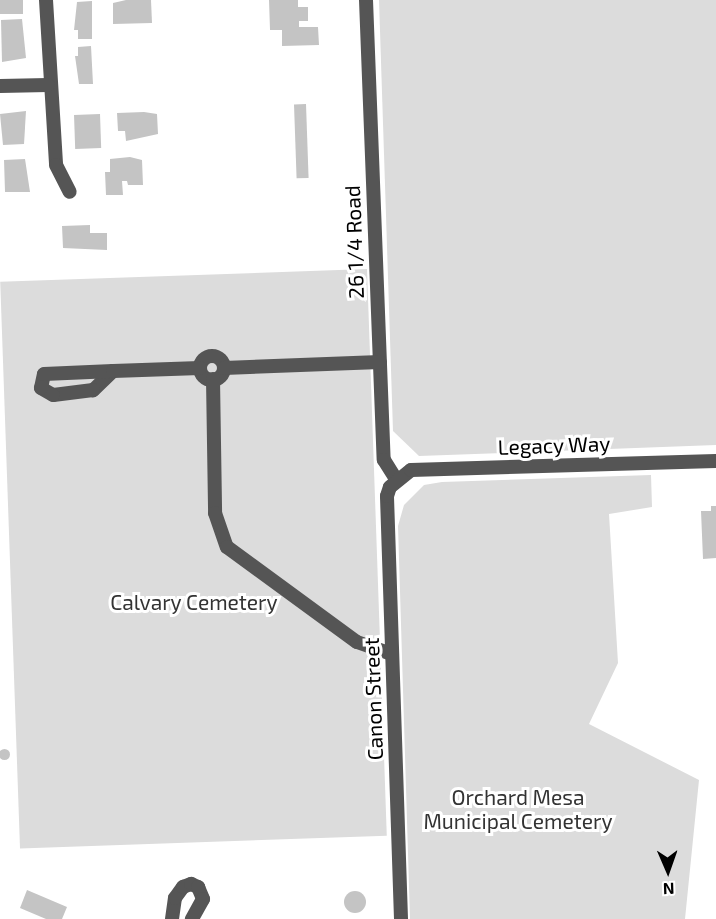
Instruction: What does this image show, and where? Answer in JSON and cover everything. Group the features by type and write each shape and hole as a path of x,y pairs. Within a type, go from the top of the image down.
{"street":[{"path":"46,0 48,84 56,165 70,192"},
{"name":"26 1/4 Road","path":"366,0 384,460 396,479"},
{"path":"0,86 48,84"},
{"path":"213,379 202,374 200,368 206,357 212,356 222,362 224,368"},
{"path":"380,362 224,368 213,379 215,513 227,547 357,642 392,654"},
{"path":"113,371 200,368"},
{"name":"Legacy Way","path":"396,479 411,471 716,461"},
{"name":"Canon Street","path":"396,479 387,496 401,919"},
{"path":"172,919 176,898 183,887 191,884 198,887 203,900 192,919"}],"green space":[{"path":"379,0 716,0 716,445 419,456 393,431"},
{"name":"Calvary Cemetery","path":"367,269 387,836 20,848 0,282"},
{"name":"Orchard Mesa Municipal Cemetery","path":"651,475 652,507 609,514 618,663 589,724 699,780 685,919 410,919 398,526 404,505 424,485 442,482"}],"building":[{"path":"0,0 23,0 23,14 0,14"},
{"path":"126,0 151,0 152,23 113,24 113,3"},
{"path":"269,0 298,0 298,7 308,7 308,21 299,21 299,27 318,27 319,45 282,46 282,30 270,30"},
{"path":"92,1 92,39 78,39 78,30 74,30 77,2"},
{"path":"22,19 26,58 2,62 1,20"},
{"path":"91,46 93,84 79,84 75,56 78,56 78,47"},
{"path":"294,104 306,104 309,178 297,178"},
{"path":"26,111 24,144 3,145 0,114"},
{"path":"117,113 157,114 158,134 126,141 125,131 118,131"},
{"path":"100,114 101,148 75,149 74,115"},
{"path":"130,157 142,160 143,185 128,185 127,181 122,181 123,195 106,195 105,172 110,172 110,159"},
{"path":"25,159 30,192 5,192 4,160"},
{"path":"90,225 90,233 107,233 107,250 63,248 62,226"},
{"path":"711,506 716,506 716,558 703,559 701,511 711,511"},
{"path":"4,749 8,750 8,758 4,759 0,758 -1,754 0,750"},
{"path":"27,890 67,907 62,919 46,919 20,908"},
{"path":"355,891 363,894 366,902 363,910 355,913 347,910 344,902 347,894"}]}
